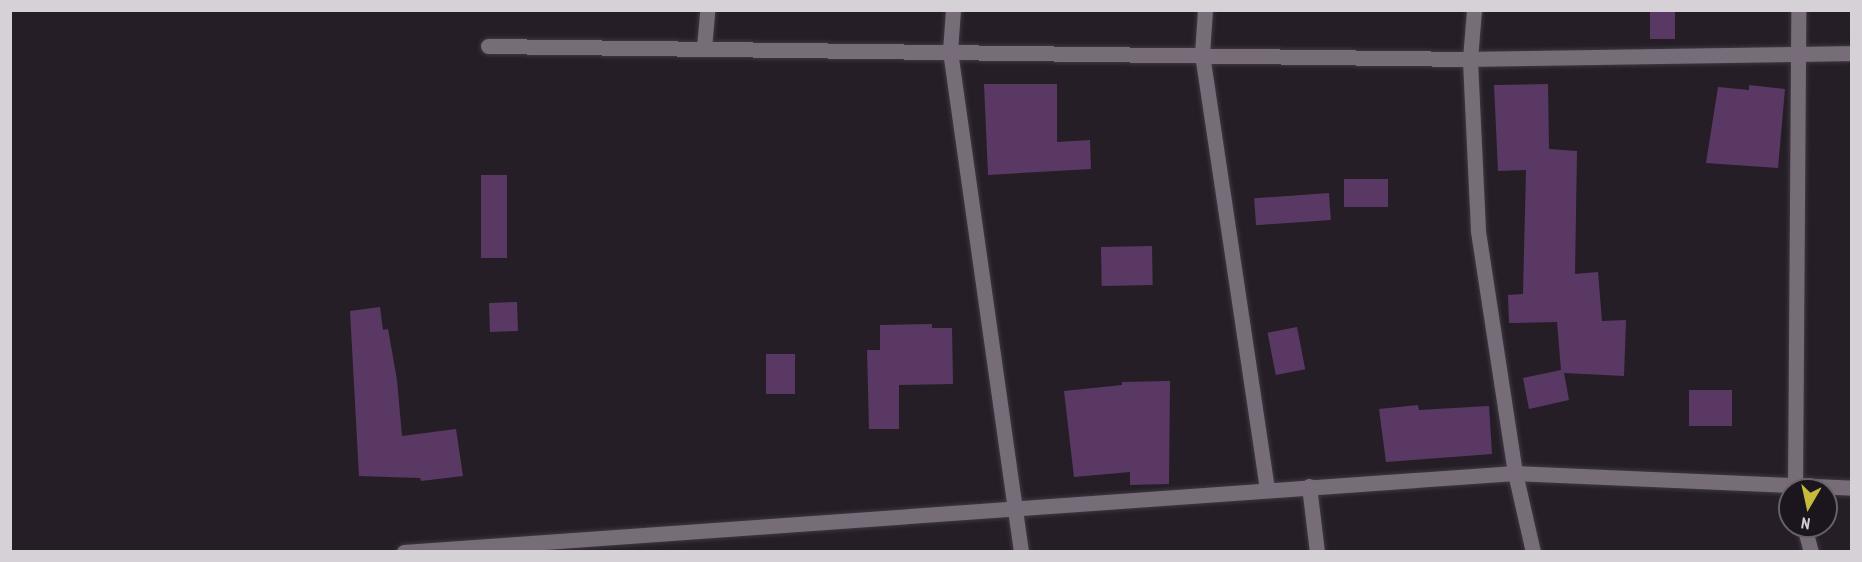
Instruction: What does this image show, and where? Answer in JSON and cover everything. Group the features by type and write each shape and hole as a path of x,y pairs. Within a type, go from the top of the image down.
{"street":[{"path":"704,48 707,10"},
{"path":"953,10 950,51 1012,508 1021,552"},
{"path":"1205,10 1202,54 1267,489"},
{"path":"1474,10 1470,59 1478,230 1515,473 1533,552"},
{"path":"1795,478 1798,10"},
{"path":"489,46 1470,59 1797,57 1851,54"},
{"path":"404,552 1515,473 1778,487"},
{"path":"1309,486 1317,552"}],"building":[{"path":"1650,10 1675,10 1675,39 1650,39"},
{"path":"984,84 1057,84 1057,142 1090,140 1091,169 988,175"},
{"path":"1548,84 1549,149 1577,151 1575,274 1598,272 1602,321 1626,320 1624,376 1564,373 1569,400 1529,409 1523,378 1561,370 1557,322 1509,323 1508,295 1523,294 1526,170 1498,171 1494,85"},
{"path":"1749,85 1785,89 1778,168 1706,163 1718,87 1749,90"},
{"path":"481,175 507,175 507,258 481,258"},
{"path":"1344,179 1388,179 1388,207 1344,207"},
{"path":"1329,193 1331,220 1256,225 1254,198"},
{"path":"1152,246 1153,285 1102,286 1101,247"},
{"path":"517,302 518,331 490,332 489,303"},
{"path":"380,307 383,330 388,329 397,380 402,436 456,429 463,476 421,481 420,478 359,476 350,311"},
{"path":"932,324 932,328 952,328 953,384 899,385 899,429 869,429 867,350 880,350 880,325"},
{"path":"1297,327 1305,369 1276,375 1268,333"},
{"path":"766,354 795,354 795,394 766,394"},
{"path":"1170,381 1169,484 1130,485 1130,472 1074,477 1064,391 1122,385 1122,382"},
{"path":"1689,390 1732,390 1732,426 1689,426"},
{"path":"1418,405 1419,410 1489,406 1492,454 1386,462 1379,409"}]}
